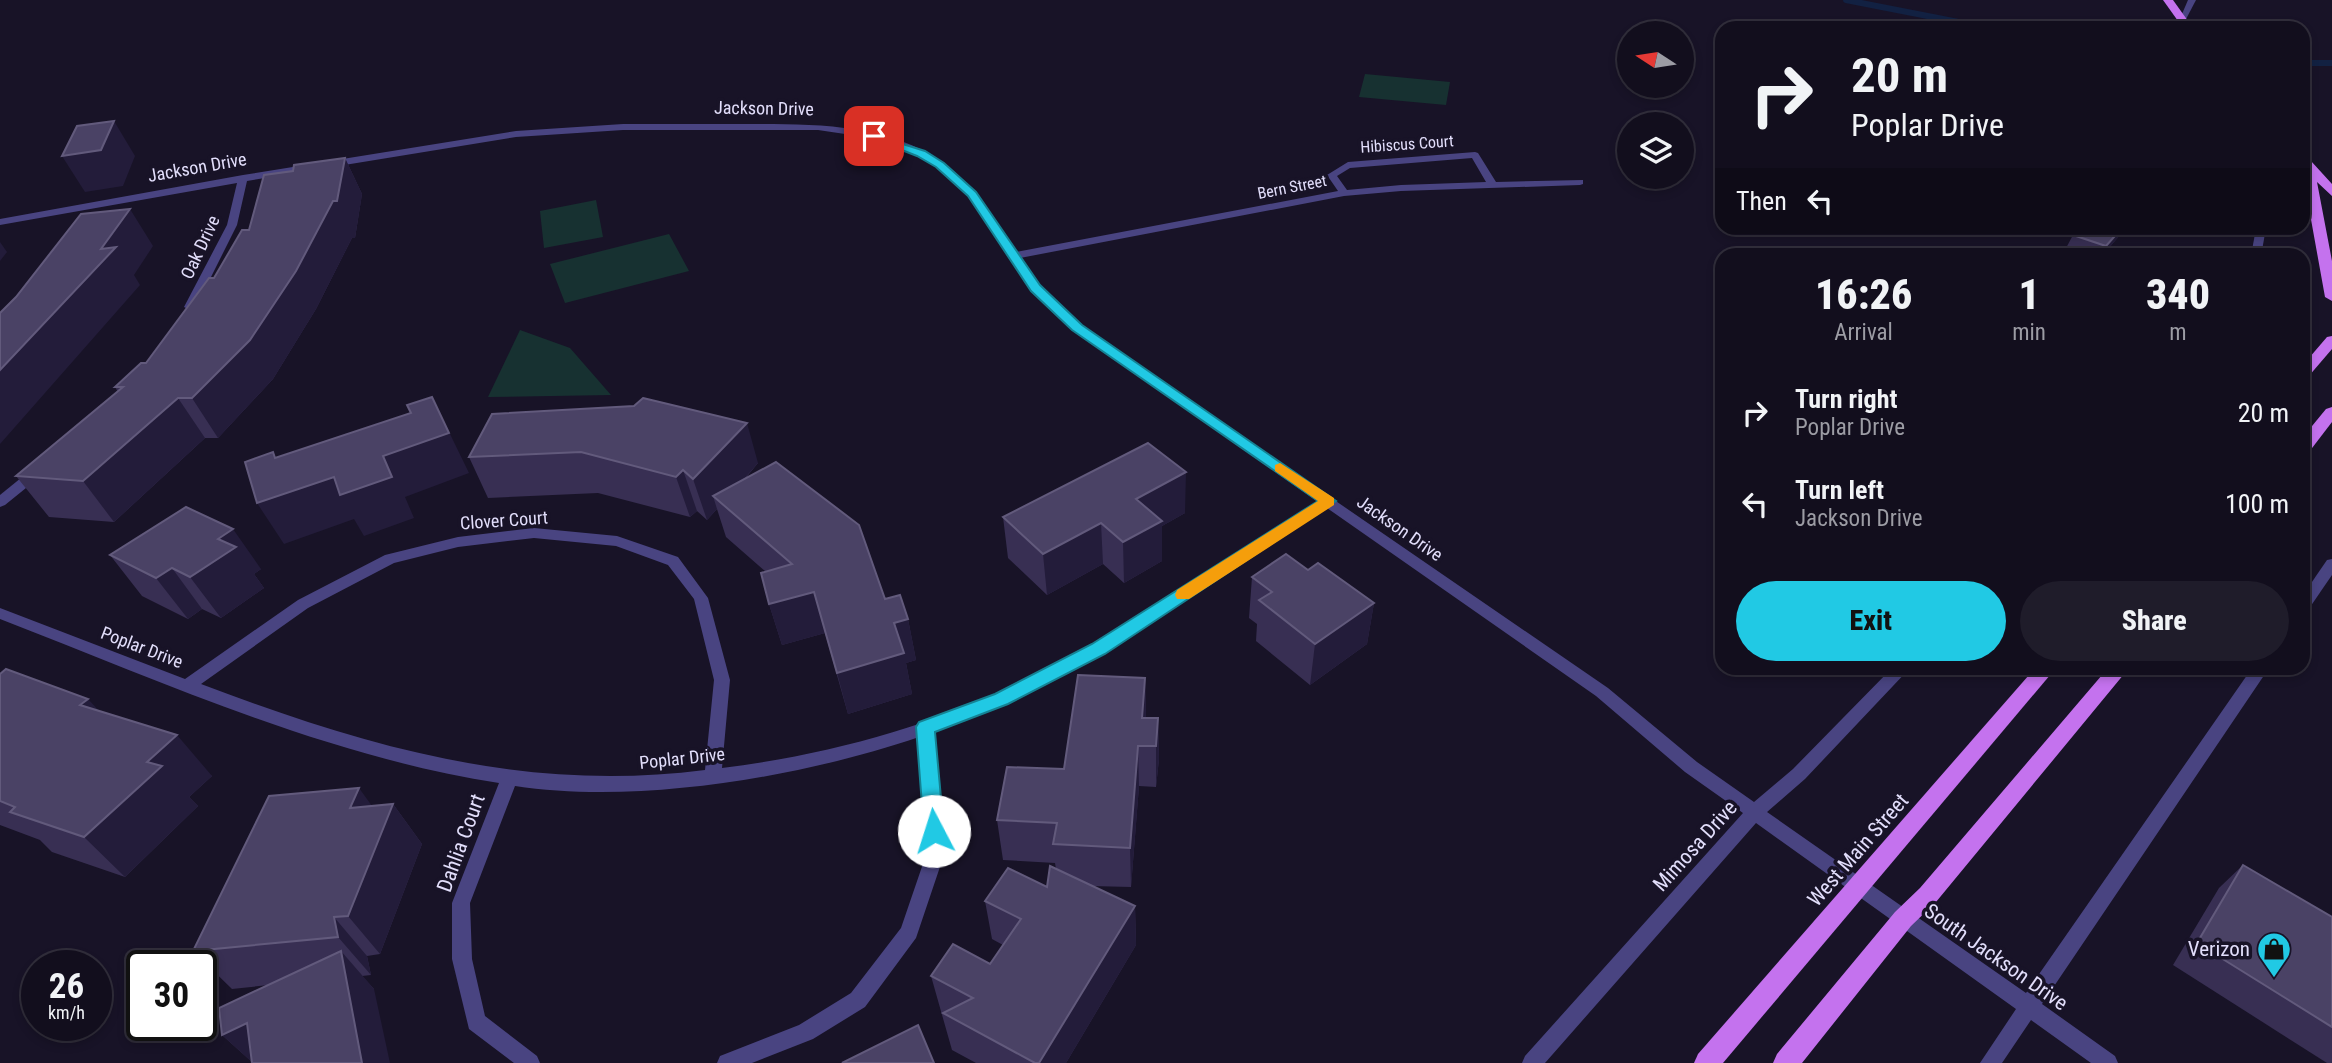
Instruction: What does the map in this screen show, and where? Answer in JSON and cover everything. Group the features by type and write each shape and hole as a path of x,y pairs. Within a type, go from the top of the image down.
{"main road":[{"path":"2168,0 2183,21"},
{"path":"2310,165 2332,180"},
{"path":"2310,167 2332,192"},
{"path":"2310,186 2332,297"},
{"path":"2310,365 2332,340"},
{"path":"2310,439 2332,412"},
{"name":"West Main Street","path":"1707,1063 2041,675"},
{"path":"1786,1063 1903,919 1928,895 2114,675"}],"street":[{"path":"2186,21 2192,0"},
{"name":"Jackson Drive","path":"0,222 243,178 478,139 553,130 818,127 874,136 910,148 940,165 972,194 1035,288 1077,328 1602,692 1691,767 1858,887"},
{"name":"Hibiscus Court","path":"1344,193 1332,175 1348,165 1475,155 1493,185"},
{"name":"Oak Drive","path":"184,319 232,225 243,178"},
{"name":"Bern Street","path":"1013,257 1344,193 1580,182"},
{"path":"0,502 47,463"},
{"name":"Poplar Drive","path":"0,613 188,685 400,755 509,779 633,782 713,775 825,756 926,727 1001,699 1098,649 1329,501"},
{"name":"Clover Court","path":"188,685 303,604 390,558 458,542 534,533 617,541 673,561 701,598 722,680 713,775"},
{"path":"2310,596 2332,564"},
{"name":"Mimosa Drive","path":"1532,1063 1755,813 1799,774 1895,675"},
{"path":"1990,1063 2255,675"},
{"path":"727,1063 806,1031 858,1000 909,932 936,852 926,727"},
{"name":"Dahlia Court","path":"509,779 461,903 462,959 476,1022 530,1063"},
{"name":"South Jackson Drive","path":"1858,887 2108,1063"}],"green space":[{"path":"1365,74 1450,82 1446,105 1359,97"},
{"path":"596,200 603,237 544,248 540,211"},
{"path":"669,234 689,271 565,303 550,264"},
{"path":"520,330 570,348 611,395 488,397"}],"building":[{"path":"114,121 101,150 62,156 77,126"},
{"path":"345,158 337,201 333,201 296,271 250,340 192,398 178,398 83,481 16,476 123,387 115,387 141,363 146,363 209,278 214,278 242,230 249,230 264,175 293,171 294,165"},
{"path":"130,209 101,249 116,247 0,370 0,313 16,297 81,214"},
{"path":"2073,235 2116,235 2106,246"},
{"path":"432,397 449,433 383,456 392,477 340,495 334,477 257,503 245,462 273,452 275,458 411,413 407,405"},
{"path":"643,398 747,423 693,479 683,470 676,477 581,452 469,457 492,414 634,406"},
{"path":"1148,443 1186,472 1136,499 1162,521 1123,542 1101,523 1043,554 1003,517"},
{"path":"776,462 859,525 885,599 900,595 908,619 894,623 904,653 837,673 814,592 769,604 761,573 792,564 713,496"},
{"path":"186,507 233,529 218,539 236,547 190,577 172,568 156,578 110,555"},
{"path":"1286,554 1308,570 1318,563 1374,603 1315,644 1259,600 1272,592 1252,577"},
{"path":"6,669 88,699 80,705 177,735 147,762 162,766 84,837 10,812 15,807 0,801 0,674"},
{"path":"1078,675 1145,678 1142,718 1158,718 1156,746 1138,746 1130,848 1053,844 1057,823 997,820 1007,767 1064,769"},
{"path":"359,788 350,808 393,804 348,916 334,917 338,937 193,950 269,796"},
{"path":"2243,865 2332,917 2332,1027 2197,943"},
{"path":"1050,866 1135,906 1039,1063 1035,1063 943,1013 973,998 931,976 953,944 990,964 1021,919 985,901 1008,868 1047,887"},
{"path":"341,951 362,1063 252,1063 247,1023 222,1035 219,1008"},
{"path":"918,1025 934,1063 842,1063"}],"waterway":[{"path":"1846,0 1953,21"},
{"path":"2310,63 2332,63"}],"slow traffic":[{"path":"1183,595 1329,501 1280,468"}],"place":[{"name":"Verizon","path":"2274,979"}],"route":[{"path":"874,136 921,153 940,165 972,194 1035,288 1077,328 1329,501 1098,649 1052,675 1001,699 926,727 934,831"}]}
